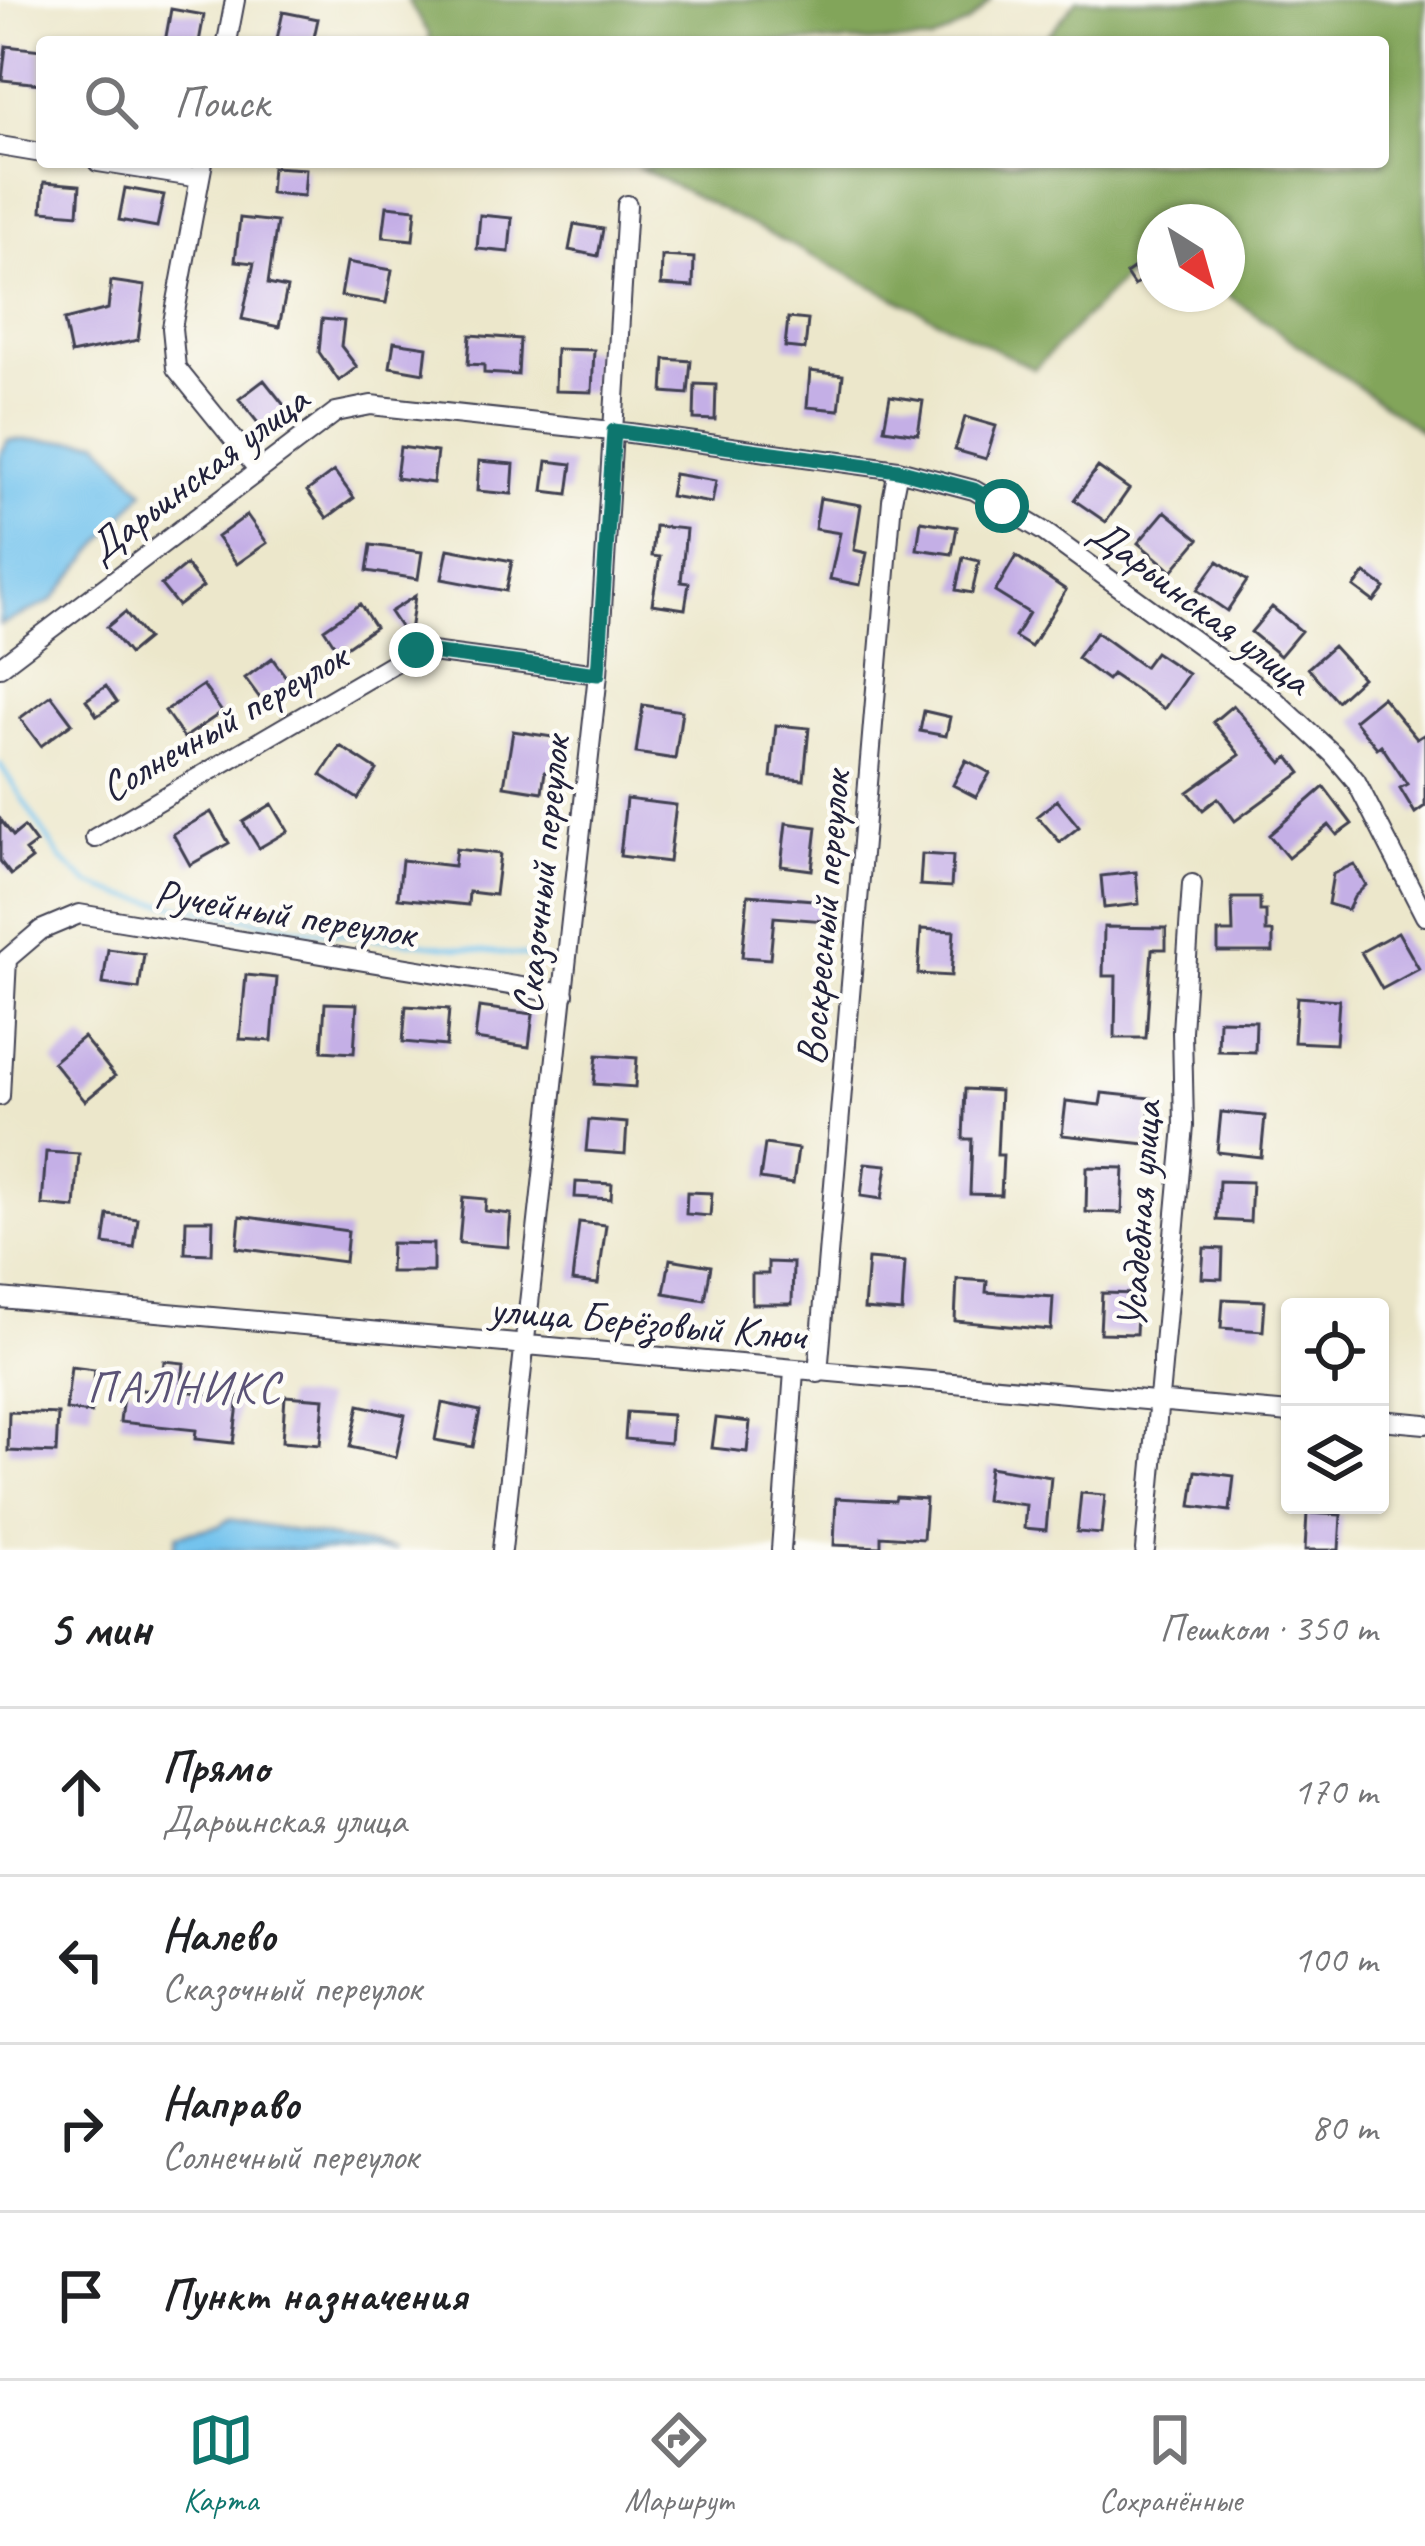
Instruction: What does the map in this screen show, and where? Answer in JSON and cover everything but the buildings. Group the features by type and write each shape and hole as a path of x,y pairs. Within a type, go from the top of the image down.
{"street":[{"path":"228,36 235,0"},
{"path":"0,146 36,152"},
{"path":"201,170 172,328 176,368 257,468"},
{"name":"Сказочный переулок","path":"502,1550 598,674 628,205"},
{"name":"Дарьинская улица","path":"0,668 335,412 371,405 614,431 898,470 974,490 1043,531 1274,700 1356,781 1425,916"},
{"name":"Воскресный переулок","path":"818,1373 898,470"},
{"name":"Солнечный переулок","path":"95,838 416,650 598,674"},
{"name":"Усадебная улица","path":"1145,1550 1184,1126 1182,1030 1192,884"},
{"name":"Ручейный переулок","path":"3,959 40,929 79,914 564,994"},
{"path":"0,1096 3,959"},
{"name":"улица Берёзовый Ключ","path":"0,1298 1281,1412"},
{"path":"782,1550 794,1371"},
{"path":"1389,1421 1425,1424"}],"green space":[{"path":"407,0 991,0 968,23 942,36 429,34"},
{"path":"1077,0 1425,0 1425,434 1245,307 1245,204 1137,204 1137,265 1034,369 640,168 1389,168 1389,36 1047,36"}],"water":[{"path":"8,440 99,441 144,491 52,601 0,625 0,456"},
{"path":"229,1519 397,1550 174,1550 177,1535 219,1526"}],"waterway":[{"path":"0,764 61,859 88,883 123,896 308,930 535,957"}],"district":[{"name":"ПАЛНИКС","path":"185,1386"}],"route":[{"path":"416,650 598,674 614,431 898,470 974,490 1002,506"}]}
